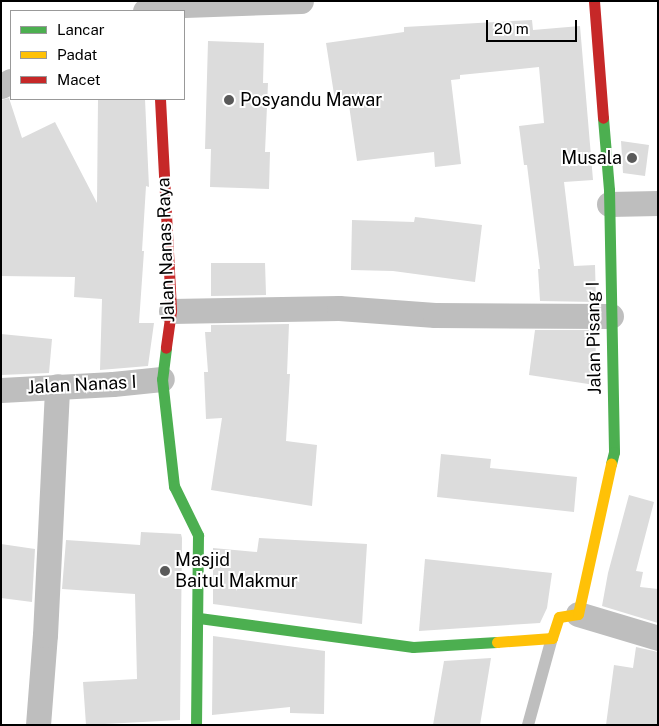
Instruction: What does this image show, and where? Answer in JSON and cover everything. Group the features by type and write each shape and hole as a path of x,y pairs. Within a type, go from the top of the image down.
{"street":[{"path":"153,7 301,1"},
{"name":"Jalan Pisang I","path":"578,614 614,452 609,204 594,1"},
{"name":"Jalan Nanas Raya","path":"160,100 171,311 162,379 174,486 198,535 199,618 196,725"},
{"path":"609,204 658,203"},
{"path":"171,311 339,308 435,315 611,316"},
{"name":"Jalan Nanas I","path":"1,390 113,384 162,379"},
{"path":"38,725 45,635 57,386"},
{"path":"199,618 413,647 552,638 559,617 578,614 658,638"}],"lane":[{"path":"528,725 552,638"}],"building":[{"path":"532,20 533,30 580,26 593,180 564,182 574,266 595,265 596,302 540,301 538,269 540,269 527,165 524,165 519,126 544,123 539,67 460,75 460,79 451,80 461,164 435,167 434,152 357,161 349,105 336,107 326,43 404,32 404,27"},
{"path":"208,41 264,43 263,83 268,83 265,152 270,152 269,189 210,187 211,149 205,149"},
{"path":"9,98 22,138 55,122 97,203 98,100 145,100 149,187 146,186 139,323 154,323 148,366 100,370 102,299 74,297 75,277 1,276 1,100"},
{"name":"Musala","path":"621,141 649,145 645,176 623,173"},
{"path":"415,217 482,225 475,282 393,271 351,270 352,220 414,222"},
{"path":"211,263 265,263 266,295 211,296"},
{"path":"289,324 287,374 290,374 286,441 317,445 312,506 211,490 222,418 206,419 204,372 208,372 205,332 211,332 211,325"},
{"path":"535,330 596,330 595,385 529,375"},
{"path":"1,334 52,339 49,373 1,375"},
{"path":"441,454 491,459 490,468 577,477 574,512 437,497"},
{"path":"629,495 654,502 636,571 643,572 640,587 658,589 658,623 602,606 608,573"},
{"path":"141,532 181,534 182,538 180,720 86,725 83,682 137,679 135,594 62,589 66,540 140,545"},
{"path":"259,538 367,544 362,624 213,604 213,548 257,552"},
{"path":"1,544 35,549 32,602 1,598"},
{"path":"425,559 552,573 547,608 540,623 419,631"},
{"path":"213,636 325,651 324,714 290,713 290,707 212,715"},
{"path":"636,647 658,652 658,725 606,725 614,665 633,668"},
{"path":"491,658 480,725 433,725 444,661"}],"traffic: fast":[{"path":"603,118 609,190 614,452 611,464"},
{"path":"166,348 162,379 174,486 198,535 196,725"},
{"path":"199,618 413,647 497,642"}],"traffic: slow":[{"path":"497,642 552,638 559,617 578,614 611,464"}],"traffic: jam":[{"path":"594,1 603,118"},
{"path":"160,100 171,311 166,348"}],"place":[{"name":"Posyandu Mawar","path":"229,100"},
{"name":"Musala","path":"632,158"},
{"name":"Masjid Baitul Makmur","path":"165,571"}]}
